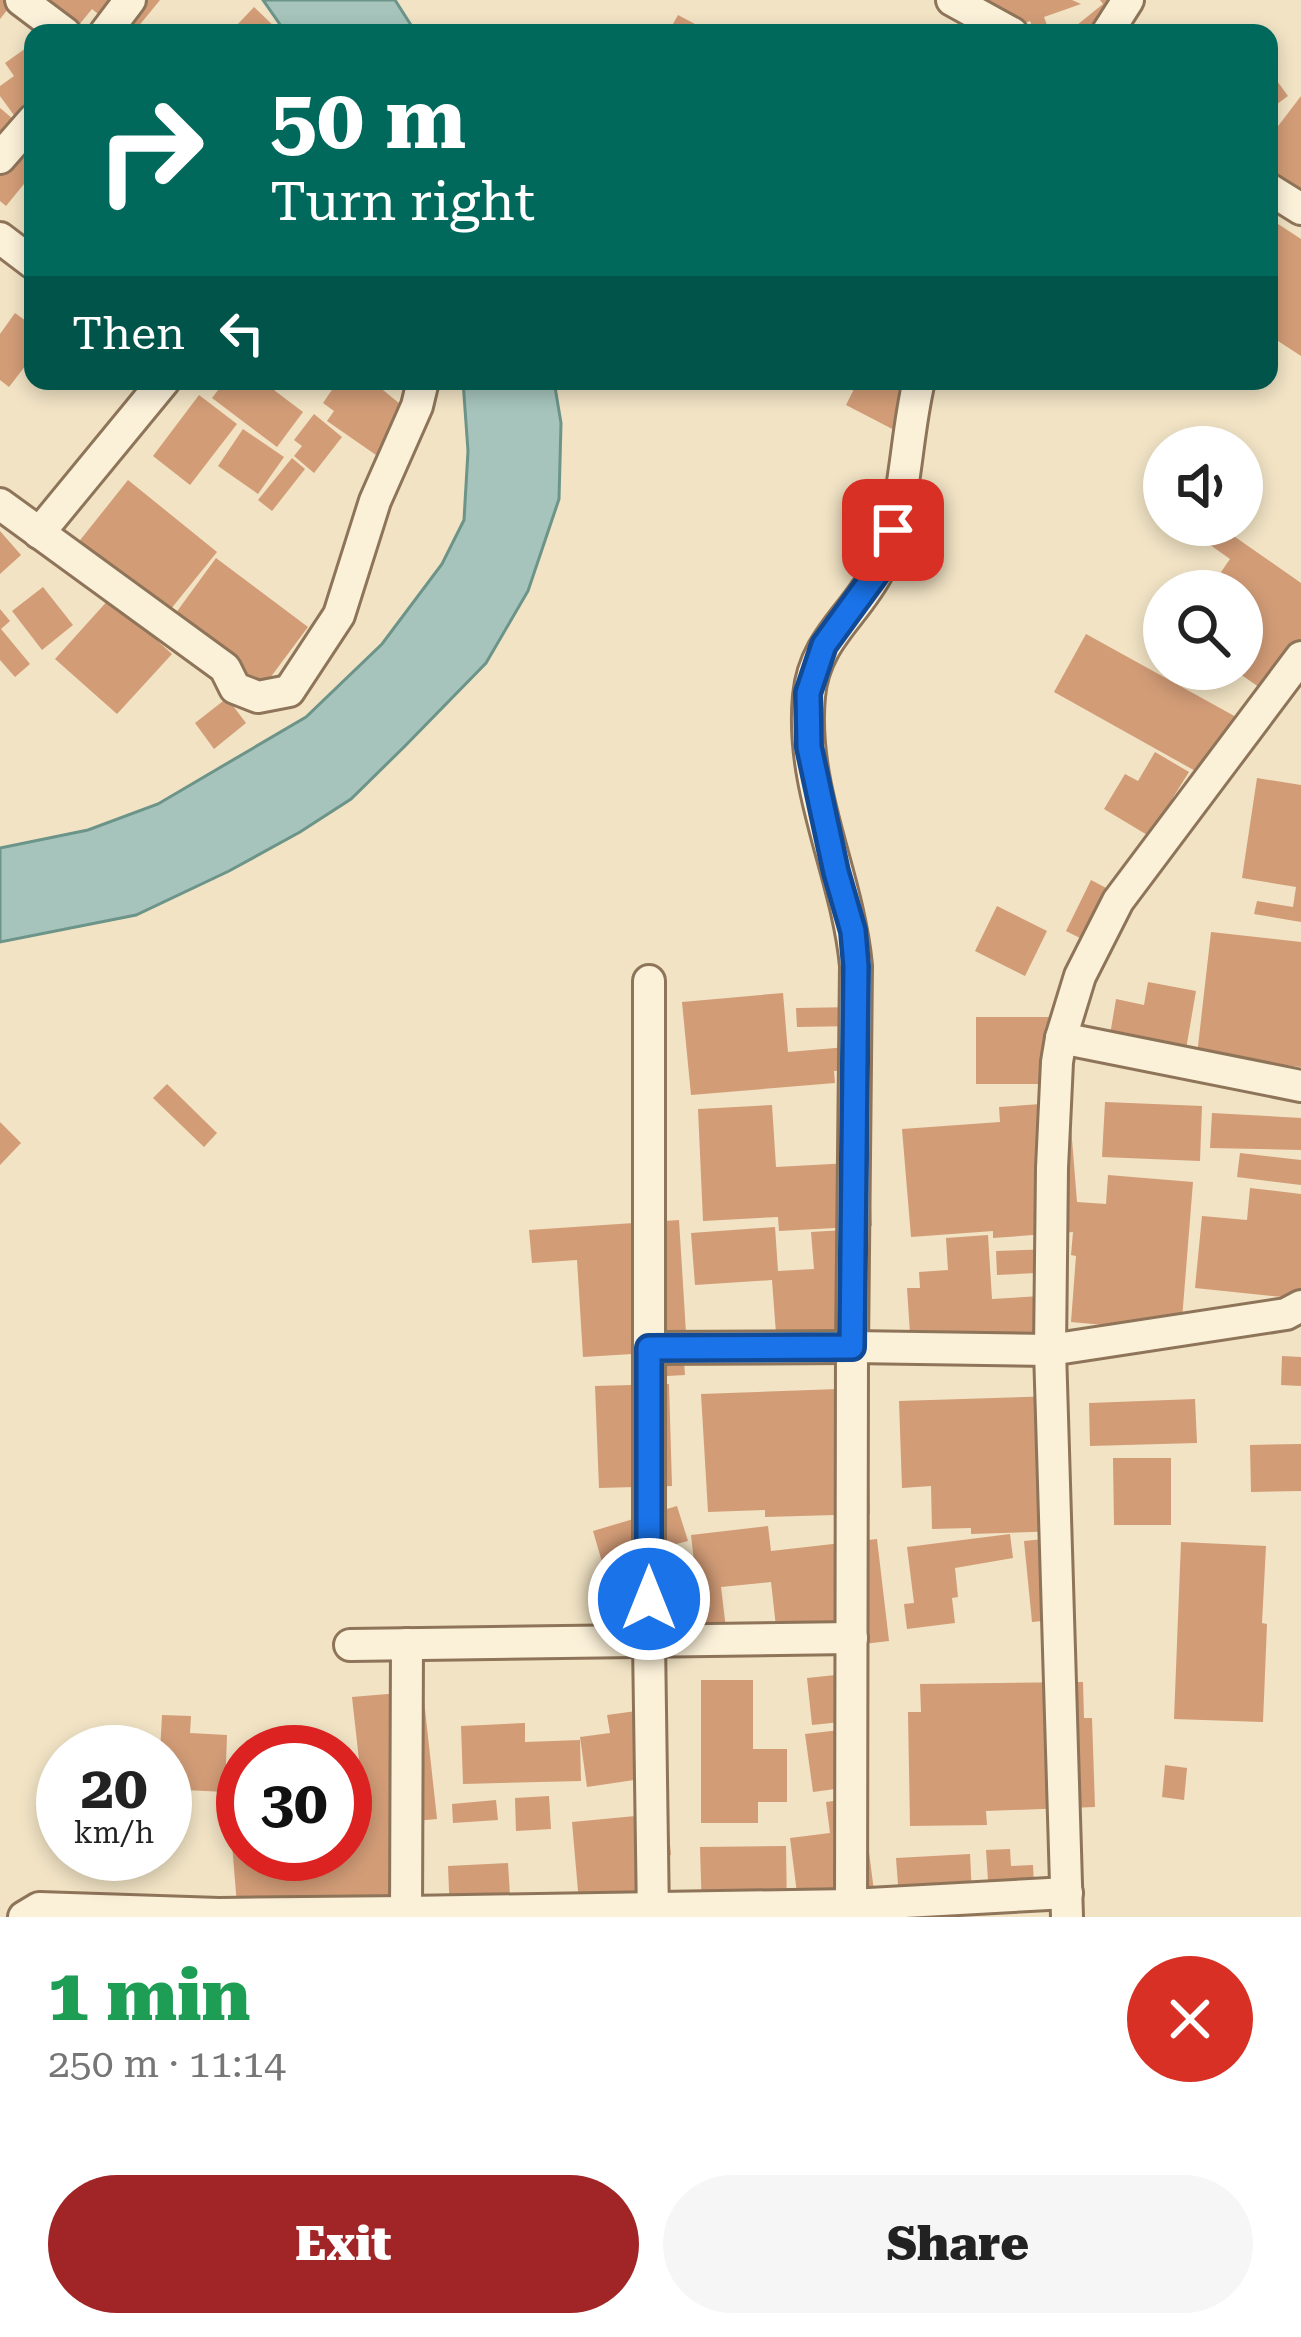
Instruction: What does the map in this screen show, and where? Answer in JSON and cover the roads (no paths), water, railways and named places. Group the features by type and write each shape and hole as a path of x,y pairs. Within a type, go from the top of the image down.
{"street":[{"path":"21,0 53,24"},
{"path":"112,24 130,0"},
{"path":"952,0 996,24"},
{"path":"0,158 24,130"},
{"path":"0,238 24,256"},
{"path":"39,533 157,390"},
{"path":"0,504 225,668 235,688 258,697 289,691 339,614 375,501 421,390"},
{"path":"851,1911 856,966 853,931 809,747 808,693 824,645 878,571 893,530 918,390"},
{"path":"34,1914 851,1911 1067,1905 1050,1350 1052,1168 1061,1038 1080,976 1118,901 1301,657"},
{"path":"649,981 653,1912"},
{"path":"1061,1038 1301,1086"},
{"path":"649,1348 1050,1350 1286,1315 1301,1306"},
{"path":"350,1645 852,1638"},
{"path":"406,1914 407,1644"}],"water":[{"path":"263,0 395,0 410,24 280,24"},
{"path":"464,390 556,390 561,423 559,499 528,591 486,663 351,799 300,832 136,915 0,942 0,848 88,830 158,804 306,717 382,644 442,564 464,520 468,451"}]}
